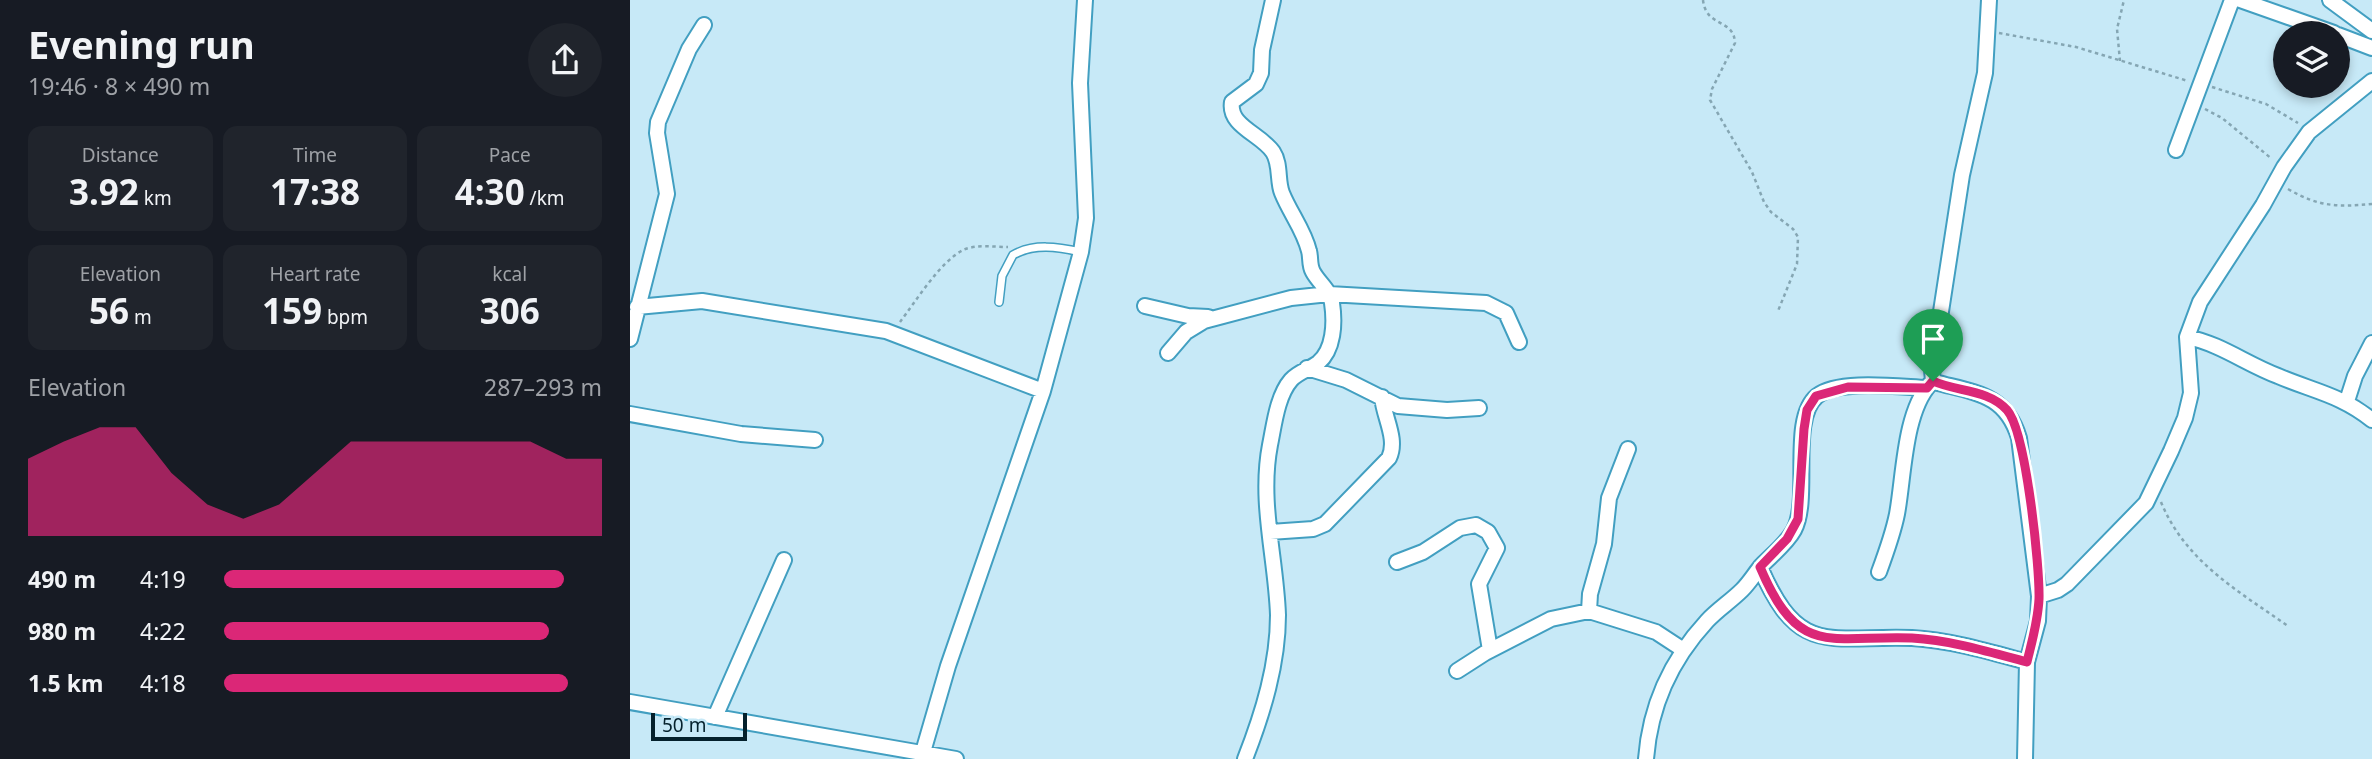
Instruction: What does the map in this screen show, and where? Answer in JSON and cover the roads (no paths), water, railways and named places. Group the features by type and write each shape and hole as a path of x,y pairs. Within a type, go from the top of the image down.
{"street":[{"path":"923,752 948,666 1043,391 1081,252 1086,218 1080,83 1085,0"},
{"path":"1245,759 1260,720 1273,666 1278,615 1265,485 1278,408 1290,380 1317,363 1328,350 1332,335 1329,294 1312,271 1309,251 1282,192 1275,154 1253,132 1233,119 1231,110 1232,102 1255,83 1261,73 1262,50 1273,0"},
{"path":"1879,572 1896,517 1909,428 1915,408 1930,384 1962,175 1980,103 1989,32 1989,0"},
{"path":"2176,150 2232,0"},
{"path":"2240,0 2299,21"},
{"path":"2330,0 2372,31"},
{"path":"630,339 667,194 657,133 658,122 689,50 704,25"},
{"path":"2350,39 2372,48"},
{"path":"2039,596 2059,590 2067,584 2146,503 2186,418 2191,393 2188,337 2200,302 2284,167 2309,132 2372,81"},
{"path":"1168,353 1192,326 1291,298 1329,294 1486,303 1506,313 1519,342"},
{"path":"638,307 702,302 892,333 1043,391"},
{"path":"1146,306 1188,316 1217,317"},
{"path":"2188,337 2212,342 2276,376 2347,401 2372,420"},
{"path":"2347,401 2355,376 2372,343"},
{"path":"1307,368 1346,380 1398,406 1421,409 1479,408"},
{"path":"1646,759 1648,736 1661,689 1682,649 1709,619 1744,589 1760,567 1787,539 1798,519 1804,429 1807,410 1816,396 1848,387 1930,384 1996,401 2013,419 2028,491 2039,596 2038,621 2027,662 2025,759"},
{"path":"1270,531 1303,530 1325,524 1389,458 1393,440 1383,415 1382,397"},
{"path":"630,414 741,434 815,440"},
{"path":"1589,611 1590,594 1604,544 1609,498 1628,449"},
{"path":"1397,562 1423,552 1460,528 1476,525 1488,532 1497,548 1479,584 1490,650"},
{"path":"715,717 785,560"},
{"path":"1760,567 1785,615 1815,635 1855,640 1912,638 1982,650 2027,662"},
{"path":"1457,671 1490,650 1551,620 1589,611 1656,632 1682,649"},
{"path":"630,702 956,759"}],"lane":[{"path":"999,302 1002,276 1013,255 1037,247 1057,247 1081,252"}]}
